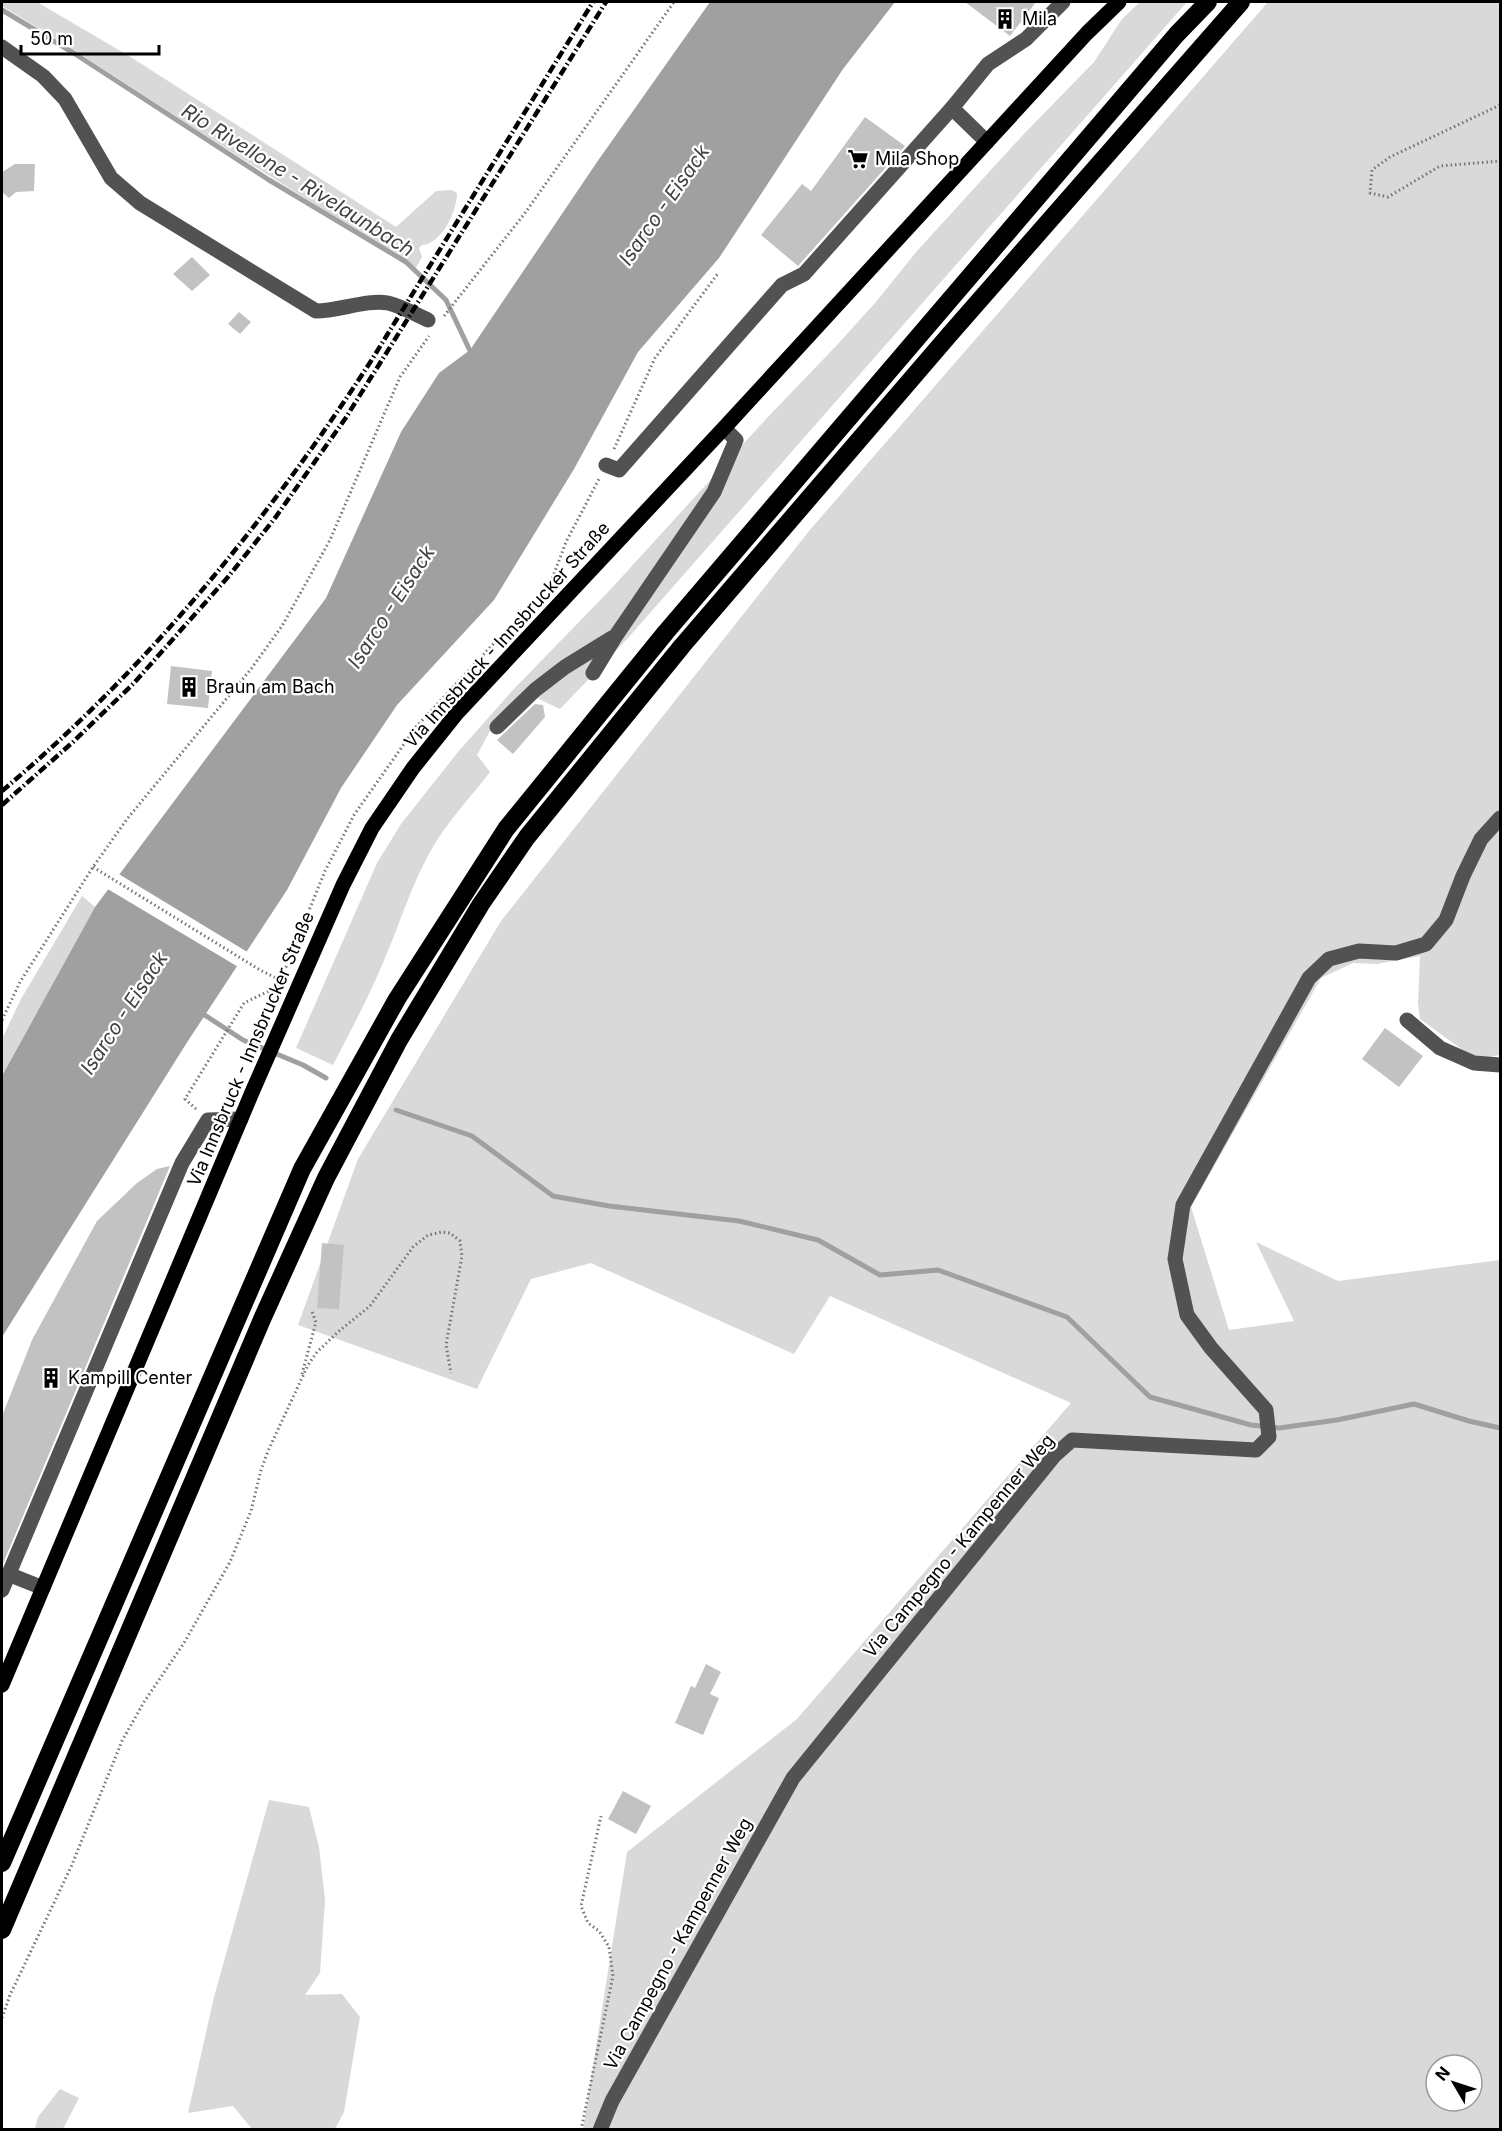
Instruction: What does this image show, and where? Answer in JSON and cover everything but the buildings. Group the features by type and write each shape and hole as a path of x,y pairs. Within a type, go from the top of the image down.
{"highway":[{"path":"2,1863 302,1169 397,999 500,839 666,632 1169,43 1208,2"},
{"path":"2,1930 259,1327 308,1218 361,1109 399,1040 481,904 527,837 682,646 1241,2"}],"main road":[{"name":"Via Innsbruck - Innsbrucker Straße","path":"2,1684 241,1119 352,866 372,828 413,768 457,713 724,428 1087,33 1119,2"}],"street":[{"path":"606,465 619,470 782,285 804,273 952,108 988,64 1026,39 1063,2"},
{"path":"2,47 42,76 65,99 111,177 140,203 180,229 316,311 330,311 379,302 391,303 428,320"},
{"path":"952,108 987,142"},
{"path":"593,674 615,637 714,492 736,440 724,428"},
{"path":"497,727 535,690 615,637"},
{"name":"Via Campegno - Kampenner Weg","path":"600,2130 612,2102 793,1778 1054,1456 1072,1440 1256,1450 1269,1437 1266,1410 1210,1348 1187,1315 1174,1259 1183,1205 1309,978 1329,959 1359,951 1396,953 1426,944 1446,920 1463,876 1481,839 1500,818"},
{"path":"1407,1020 1440,1048 1474,1063 1500,1065"},
{"path":"2,1590 182,1163 208,1120 241,1119"},
{"path":"8,1574 43,1588"}],"path":[{"path":"478,272 525,213 674,2"},
{"path":"1500,105 1390,157 1372,170 1370,193 1388,197 1440,166 1500,161"},
{"path":"208,1120 185,1099 244,1003 271,990 286,967 325,871 354,815 416,727 551,582 566,542 626,426 655,358 719,272"},
{"path":"2,1020 20,982 93,867 127,819 251,669 282,626 330,540 400,377 411,358"},
{"path":"93,867 278,979"},
{"path":"2,2018 10,1995 71,1867 122,1741 144,1702 184,1643 230,1562 251,1511 268,1451 301,1378 318,1352 370,1306 413,1247 428,1235 442,1232 450,1233 460,1241 462,1256 446,1344 451,1373"},
{"path":"301,1378 316,1322 312,1312"},
{"path":"581,2130 613,1976 609,1947 599,1931 588,1923 581,1906 601,1816"}],"shaded area":[{"path":"2,2 37,2 129,56 396,227 436,191 452,190 457,193 451,217 436,239 419,248 422,257 416,268 395,252 378,244 2,6"},
{"path":"1140,2 1187,2 628,638 560,709 526,693 490,731 477,755 490,772 436,841 423,865 373,985 333,1065 296,1048 377,863 401,824 458,752 511,692 609,591 837,345 917,251 1021,137 1094,62 1122,19"},
{"path":"1268,2 1500,2 1500,1055 1475,1059 1420,1019 1418,1003 1420,956 1377,964 1353,963 1321,978 1191,1207 1229,1330 1294,1321 1256,1242 1338,1281 1500,1260 1500,2129 583,2129 627,1852 797,1719 1071,1403 830,1296 794,1354 591,1263 531,1279 477,1389 298,1325 358,1159 501,921 809,531"},
{"path":"82,896 95,907 2,1076 2,1039 21,999"},
{"path":"269,1800 309,1807 319,1847 325,1900 320,1973 305,1995 342,1994 360,2017 344,2112 335,2129 252,2129 233,2106 188,2113 214,1997"},
{"path":"60,2089 79,2098 63,2129 35,2129 38,2117"}],"water":[{"name":"Isarco - Eisack","path":"710,2 895,2 843,69 719,258 638,352 574,469 494,600 397,705 341,788 287,890 186,1044 2,1337 2,1076 95,907 326,598 401,432 439,373 470,350 597,162"}],"pier":[{"path":"117,873 249,953 240,968 106,888"}],"waterway":[{"name":"Rio Rivellone - Rivelaunbach","path":"2,10 72,52 269,180 406,262 446,300 472,355"},
{"path":"200,1012 243,1040 303,1065 326,1078"},
{"path":"396,1110 472,1136 553,1196 609,1206 739,1221 818,1240 880,1275 938,1270 1067,1317 1150,1397 1251,1425 1279,1428 1337,1420 1414,1404 1500,1428"}],"railway":[{"path":"2,791 56,744 155,643 202,590 290,478 371,361 593,2"},
{"path":"2,805 73,742 134,683 228,577 275,518 345,419 606,2"}],"place":[{"name":"Mila","path":"1005,19"},
{"name":"Mila Shop","path":"858,159"},
{"name":"Braun am Bach","path":"189,687"},
{"name":"Kampill Center","path":"51,1378"}]}
